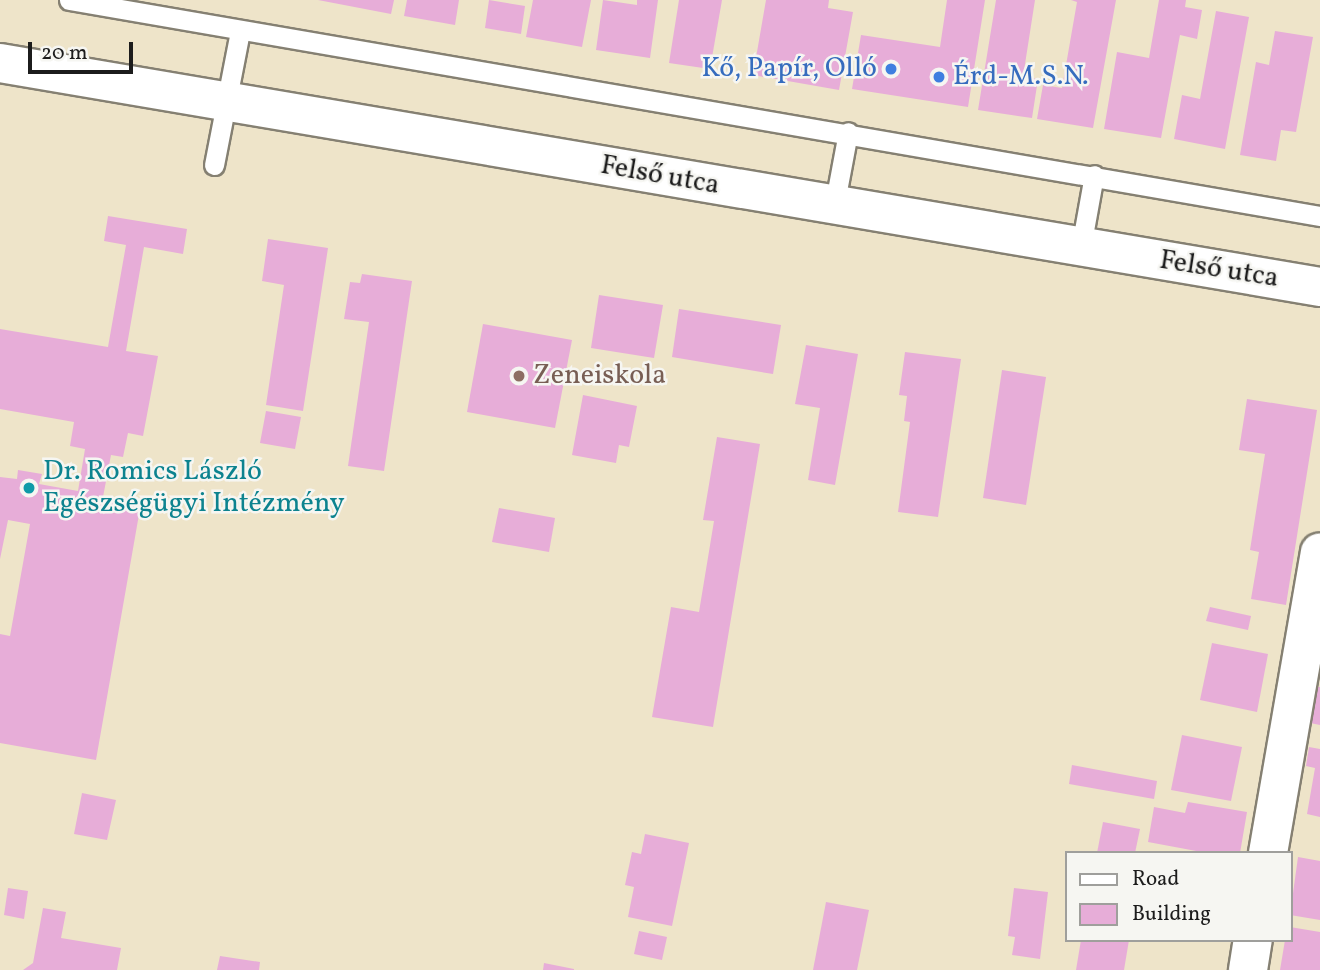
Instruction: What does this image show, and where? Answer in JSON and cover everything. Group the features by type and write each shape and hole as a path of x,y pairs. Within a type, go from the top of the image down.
{"street":[{"name":"Felső utca","path":"0,63 227,100 834,207 1320,287"},
{"path":"1268,851 1320,552"},
{"path":"1248,970 1253,942"}],"lane":[{"path":"69,0 848,132 1320,216"},
{"path":"214,165 240,31"},
{"path":"834,207 848,132"},
{"path":"1081,247 1094,175"}],"building":[{"path":"318,0 394,0 391,14"},
{"path":"407,0 459,0 455,25 404,16"},
{"path":"489,0 525,6 521,34 485,28"},
{"path":"533,0 591,0 582,47 526,37"},
{"path":"603,0 637,5 637,0 658,0 650,58 596,50"},
{"path":"679,0 722,0 710,69 669,63"},
{"path":"766,0 829,0 828,8 853,12 839,90 753,75"},
{"path":"947,0 985,0 968,107 852,89 861,35 940,47"},
{"path":"996,0 1035,0 1023,77 1038,79 1032,118 978,110"},
{"path":"1071,0 1116,0 1093,128 1037,119 1043,85 1062,88 1077,2"},
{"path":"1159,0 1186,0 1185,7 1202,10 1197,39 1180,35 1161,138 1104,129 1117,52 1149,58"},
{"path":"1216,11 1249,17 1225,149 1174,139 1182,95 1200,99"},
{"path":"1275,31 1313,37 1296,132 1281,130 1276,161 1240,155 1256,62 1269,65"},
{"name":"Dr. Romics László Egészségügyi Intézmény","path":"108,216 187,229 183,254 144,247 126,351 158,356 143,436 128,433 123,457 111,455 103,497 141,503 96,760 0,743 0,634 10,636 30,524 8,520 0,559 0,477 17,479 18,470 42,474 39,484 78,491 85,449 70,446 74,422 0,409 0,329 108,347 126,245 104,241"},
{"path":"268,239 328,248 303,411 266,405 284,285 262,281"},
{"path":"362,274 412,281 384,471 348,466 369,322 344,319 350,282 360,283"},
{"path":"599,295 663,305 654,358 591,348"},
{"path":"679,309 781,325 773,374 672,357"},
{"name":"Zeneiskola","path":"483,324 572,340 555,428 467,412"},
{"path":"806,345 858,354 835,485 808,480 820,408 795,404"},
{"path":"905,352 961,359 938,517 898,512 910,422 904,421 907,396 899,395"},
{"path":"1002,370 1046,377 1026,505 983,498"},
{"path":"583,395 637,406 629,447 619,445 616,463 572,455"},
{"path":"1247,399 1317,410 1286,605 1251,599 1259,552 1250,550 1265,454 1239,450"},
{"path":"266,411 301,417 295,449 260,443"},
{"path":"717,437 760,444 713,727 652,717 671,607 699,612 714,521 703,520"},
{"path":"499,508 555,518 549,552 492,542"},
{"path":"1210,607 1251,616 1248,630 1206,621"},
{"path":"1212,643 1268,654 1257,712 1200,700"},
{"path":"1312,686 1320,687 1320,725 1305,722"},
{"path":"1182,735 1242,747 1231,801 1171,790"},
{"path":"1309,747 1320,749 1320,817 1307,814 1315,768 1306,766"},
{"path":"1072,765 1157,781 1154,799 1069,784"},
{"path":"82,793 116,800 107,840 74,834"},
{"path":"1188,802 1247,812 1240,851 1196,851 1148,842 1154,807 1185,813"},
{"path":"1103,822 1140,829 1135,851 1097,851"},
{"path":"645,834 689,843 672,926 628,917 634,887 625,885 632,852 641,854"},
{"path":"1298,857 1320,861 1320,920 1292,915"},
{"path":"8,888 28,891 24,919 4,915"},
{"path":"1014,888 1048,892 1040,959 1012,955 1015,937 1008,936"},
{"path":"826,902 869,910 857,970 813,970"},
{"path":"43,908 66,912 61,938 121,948 117,970 23,970 33,963"},
{"path":"1292,927 1320,932 1320,970 1280,970 1285,942 1292,942"},
{"path":"639,931 667,937 662,960 634,954"},
{"path":"1081,942 1129,942 1124,970 1076,970"},
{"path":"220,956 260,962 259,970 217,970"},
{"path":"544,963 574,969 574,970 543,970"}],"place":[{"name":"Kő, Papír, Olló","path":"891,69"},
{"name":"Érd-M.S.N.","path":"939,77"},
{"name":"Zeneiskola","path":"519,376"},
{"name":"Dr. Romics László Egészségügyi Intézmény","path":"29,488"}]}
